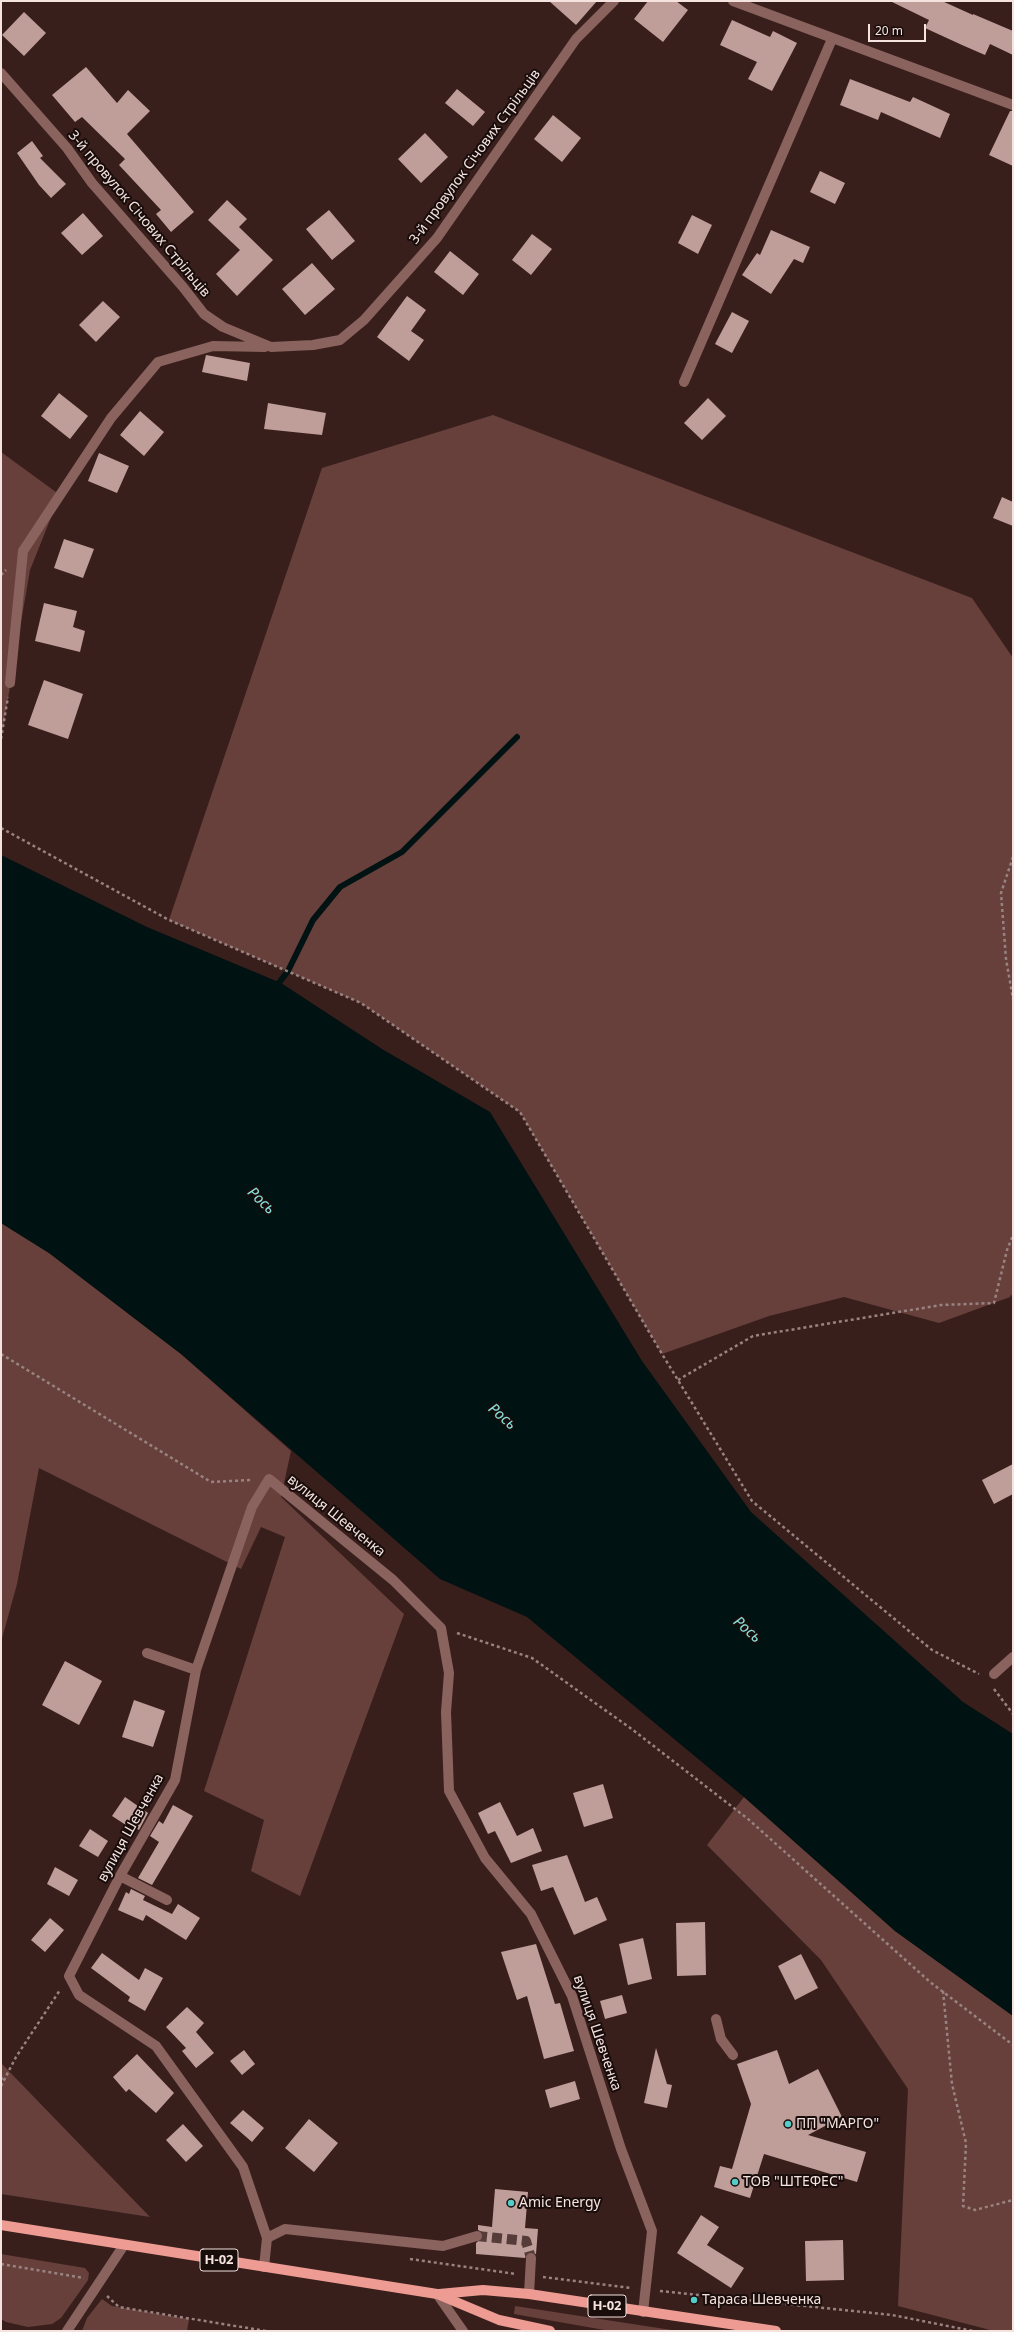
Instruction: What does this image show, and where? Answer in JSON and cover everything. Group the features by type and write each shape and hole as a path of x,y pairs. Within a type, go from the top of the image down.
{"main road":[{"name":"Н-02","path":"1,2225 437,2294 499,2320 550,2331"},
{"name":"Н-02","path":"437,2294 482,2290 529,2294 776,2331"}],"street":[{"name":"3-й провулок Січових Стрільців","path":"1,73 67,148 92,183 183,287 204,314 223,327 271,347 313,345 340,340 364,320 437,238 576,40 614,1"},
{"path":"733,1 1013,105"},
{"path":"684,382 832,39"},
{"path":"10,682 23,551 111,418 158,362 213,346 271,347"},
{"name":"вулиця Шевченка","path":"69,1976 120,1876 175,1780 196,1670 252,1507 269,1479 393,1580 442,1628 449,1673 446,1712 449,1791 485,1858 531,1914 572,1996 621,2149 652,2231 643,2312"},
{"path":"147,1653 196,1670"},
{"path":"994,1674 1013,1657"},
{"path":"120,1876 167,1900"},
{"path":"69,1976 79,1995 156,2046 243,2167 267,2238 264,2266"},
{"path":"716,2019 721,2039 732,2056"},
{"path":"267,2238 285,2229 443,2246 477,2236"},
{"path":"67,2331 124,2245"},
{"path":"529,2294 531,2258"},
{"path":"437,2294 463,2331"}],"path":[{"path":"1,739 10,682"},
{"path":"1,828 169,920 361,1003 520,1112 678,1380 752,1501 932,1650 976,1674 994,1674 994,1691 1013,1714"},
{"path":"1013,857 1001,893 1006,959 1013,998"},
{"path":"678,1380 753,1336 941,1305 994,1302 1007,1250 1013,1235"},
{"path":"1,1354 211,1482 269,1479"},
{"path":"442,1628 532,1658 633,1730 748,1819 942,1991 1013,2045"},
{"path":"1,2086 16,2057 69,1976"},
{"path":"942,1991 952,2084 966,2143 963,2206 975,2210 1013,2200"},
{"path":"1,2076 3,2083"},
{"path":"404,2258 530,2276 892,2315 973,2331"},
{"path":"1,2264 85,2278 119,2307 266,2331"}],"shaded area":[{"path":"493,415 972,598 1013,658 1013,1300 1011,1294 1010,1297 939,1323 844,1297 769,1316 662,1354 520,1112 361,1003 169,920 322,468"},
{"path":"1,452 60,495 30,570 1,739"},
{"path":"1,1223 49,1253 181,1354 291,1451 281,1497 404,1614 300,1896 251,1871 264,1820 204,1791 285,1537 261,1527 241,1569 39,1468 17,1584 1,1642"},
{"path":"744,1797 895,1931 1013,2016 1013,2331 994,2331 898,2306 908,2089 821,1960 707,1845"},
{"path":"1,2063 150,2217 1,2194"},
{"path":"1,2254 85,2268 89,2273 88,2280 61,2318 52,2324 28,2327 6,2322 1,2319"},
{"path":"102,2299 112,2306 189,2319 187,2331 82,2331 87,2318"},
{"path":"515,2306 678,2331 610,2331 514,2314"}],"water":[{"name":"Рось","path":"1,855 147,927 281,983 382,1049 490,1112 642,1361 751,1512 963,1702 1013,1734 1013,2016 895,1931 744,1797 527,1617 440,1579 181,1354 49,1253 1,1223"}],"building":[{"path":"549,1 597,1 576,25"},
{"path":"648,1 676,1 688,10 663,42 634,19"},
{"path":"890,1 942,1 1013,31 1013,55 990,44 985,55 962,45 925,28 929,20"},
{"path":"24,12 46,33 24,56 2,35"},
{"path":"732,20 770,37 773,31 797,43 772,91 748,79 757,62 720,45"},
{"path":"86,67 117,103 128,90 150,111 127,134 194,212 171,232 156,214 161,210 119,165 125,159 82,117 75,122 52,95"},
{"path":"850,79 910,102 913,97 950,114 940,138 881,112 878,120 840,105"},
{"path":"457,89 485,112 473,126 445,103"},
{"path":"1010,111 1013,111 1013,166 989,155"},
{"path":"553,115 581,138 562,162 534,139"},
{"path":"425,133 448,157 421,183 398,159"},
{"path":"32,141 43,156 40,158 66,184 51,198 39,185 17,153"},
{"path":"820,171 845,183 835,204 810,192"},
{"path":"227,200 247,219 239,227 273,260 237,296 216,274 240,250 208,220"},
{"path":"329,210 355,241 332,260 306,229"},
{"path":"83,213 103,236 82,255 61,233"},
{"path":"692,215 712,225 698,254 678,243"},
{"path":"771,230 810,247 803,263 794,259 771,294 742,275 757,253 760,255"},
{"path":"532,234 552,249 531,275 512,260"},
{"path":"450,251 479,274 463,295 434,272"},
{"path":"312,263 335,289 305,315 282,289"},
{"path":"407,296 426,310 411,331 424,340 409,361 377,337"},
{"path":"103,301 120,317 96,342 79,325"},
{"path":"732,312 749,321 732,353 715,344"},
{"path":"206,355 250,363 247,381 202,372"},
{"path":"59,393 88,416 70,439 41,416"},
{"path":"708,398 726,416 702,440 684,423"},
{"path":"268,403 326,413 322,435 264,429"},
{"path":"140,411 164,432 144,456 120,435"},
{"path":"99,453 129,466 117,493 88,481"},
{"path":"1002,497 1013,502 1013,526 993,518"},
{"path":"64,539 94,549 83,578 54,568"},
{"path":"44,603 77,611 73,627 85,631 80,652 35,641"},
{"path":"44,680 83,694 68,739 28,725"},
{"path":"1013,1464 1013,1494 994,1504 982,1480"},
{"path":"65,1661 102,1681 79,1725 42,1705"},
{"path":"134,1700 165,1711 153,1747 122,1737"},
{"path":"603,1784 613,1818 584,1827 573,1793"},
{"path":"125,1797 148,1813 139,1830 130,1825 129,1827 112,1816"},
{"path":"500,1802 517,1836 533,1828 542,1851 511,1863 495,1831 488,1834 478,1813"},
{"path":"173,1805 193,1816 152,1885 138,1878 159,1842 150,1836 159,1821 163,1824"},
{"path":"90,1829 108,1841 98,1857 79,1846"},
{"path":"567,1855 585,1902 597,1897 607,1920 574,1935 553,1887 541,1891 532,1865"},
{"path":"55,1867 78,1880 69,1896 47,1884"},
{"path":"131,1889 145,1896 143,1900 172,1914 178,1904 200,1918 186,1940 146,1915 143,1921 118,1910 126,1892 129,1894"},
{"path":"50,1918 64,1930 45,1952 31,1940"},
{"path":"705,1922 706,1975 677,1976 676,1923"},
{"path":"643,1938 652,1979 628,1985 619,1944"},
{"path":"536,1944 555,2004 560,2003 574,2051 544,2059 527,1996 517,2000 501,1952"},
{"path":"102,1953 139,1980 145,1968 163,1978 145,2011 128,2001 130,1997 91,1968"},
{"path":"801,1954 818,1988 795,2000 778,1966"},
{"path":"622,1995 627,2013 605,2019 600,2001"},
{"path":"187,2007 204,2023 196,2032 214,2053 196,2068 182,2051 186,2048 166,2027"},
{"path":"656,2048 667,2084 672,2085 667,2108 644,2103"},
{"path":"244,2050 255,2064 242,2075 230,2061"},
{"name":"ПП \"МАРГО\"","path":"777,2050 789,2084 818,2069 842,2117 808,2135 866,2152 857,2182 764,2154 750,2198 714,2187 720,2166 732,2169 751,2104 737,2064"},
{"path":"137,2054 174,2093 156,2113 129,2089 126,2092 113,2077"},
{"path":"575,2081 580,2099 550,2108 545,2090"},
{"path":"243,2110 264,2128 252,2142 230,2123"},
{"path":"309,2119 338,2143 314,2172 285,2148"},
{"path":"183,2124 203,2146 186,2162 166,2140"},
{"path":"495,2189 528,2192 525,2228 538,2229 536,2254 528,2252 525,2258 476,2254 476,2243 483,2237 482,2232 478,2230 478,2225 492,2227"},
{"path":"701,2215 719,2227 707,2245 744,2268 731,2288 677,2253"},
{"path":"843,2240 844,2280 806,2281 805,2241"}],"waterway":[{"path":"275,988 288,971 313,920 340,887 402,852 517,737"}],"tunnel":[{"path":"477,2236 526,2241 531,2258"}],"place":[{"name":"ПП \"МАРГО\"","path":"788,2124"},
{"name":"ТОВ \"ШТЕФЕС\"","path":"735,2182"},
{"name":"Amic Energy","path":"511,2203"},
{"name":"Тараса Шевченка","path":"694,2300"}]}
